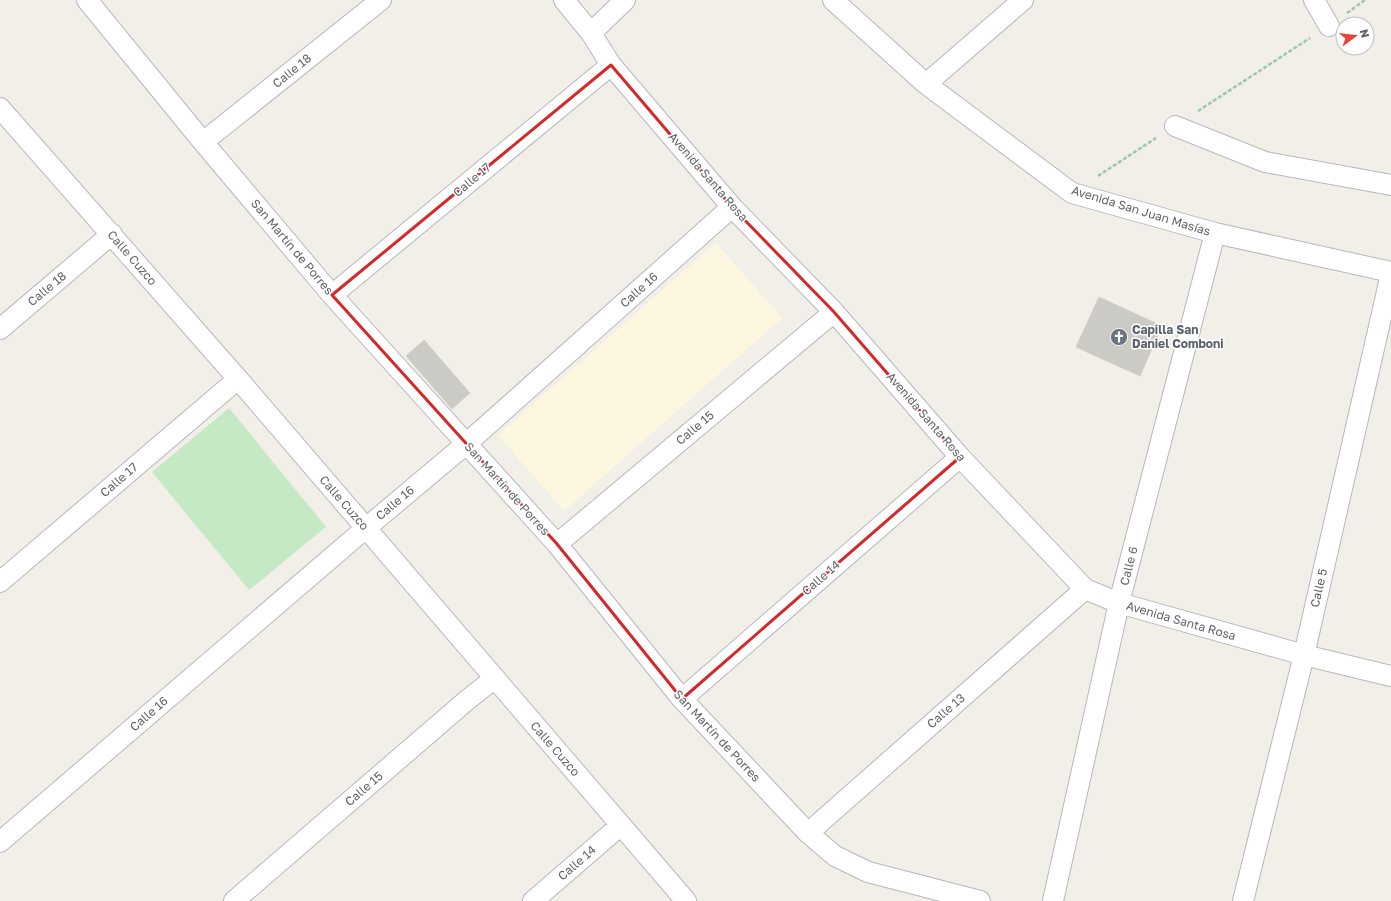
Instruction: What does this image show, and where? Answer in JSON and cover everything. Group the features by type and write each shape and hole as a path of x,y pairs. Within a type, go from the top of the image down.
{"street":[{"name":"San Martín de Porres","path":"87,0 203,142 332,295 557,544 682,699 808,833 836,856 868,872 980,901"},
{"name":"Calle 18","path":"203,142 381,0"},
{"name":"Avenida Santa Rosa","path":"564,0 591,33 611,65 732,207 834,312 960,457 1085,589 1119,603 1304,655 1391,676"},
{"path":"591,33 625,0"},
{"name":"Avenida San Juan Masías","path":"834,0 926,84 1072,193 1215,233 1391,273"},
{"path":"926,84 1023,0"},
{"path":"1314,0 1329,26"},
{"name":"Calle 17","path":"332,295 611,65"},
{"name":"Calle Cuzco","path":"0,108 238,379 686,901"},
{"path":"1175,126 1266,162 1391,185"},
{"name":"Calle 16","path":"0,842 466,444 732,207"},
{"name":"Calle 6","path":"1053,901 1119,603 1215,233"},
{"name":"Calle 18","path":"0,329 112,234"},
{"name":"Calle 5","path":"1244,901 1304,655 1391,273"},
{"name":"Calle 15","path":"557,544 834,312"},
{"name":"Calle 17","path":"0,582 238,379"},
{"name":"Calle 14","path":"682,699 960,457"},
{"name":"Calle 13","path":"808,833 1085,589"},
{"name":"Calle 15","path":"234,901 466,701 495,678"},
{"name":"Calle 14","path":"533,901 620,825"}],"highlighted area":[{"path":"611,65 732,207 834,312 960,457 682,699 557,544 332,295"}],"shaded area":[{"path":"716,243 782,318 564,511 498,435"}],"green space":[{"path":"229,408 326,527 249,590 152,472"}],"building":[{"name":"Capilla San Daniel Comboni","path":"1099,297 1162,326 1140,376 1076,347"},
{"path":"424,340 470,393 452,409 406,356"}],"place":[{"name":"Capilla San Daniel Comboni","path":"1119,337"}]}
